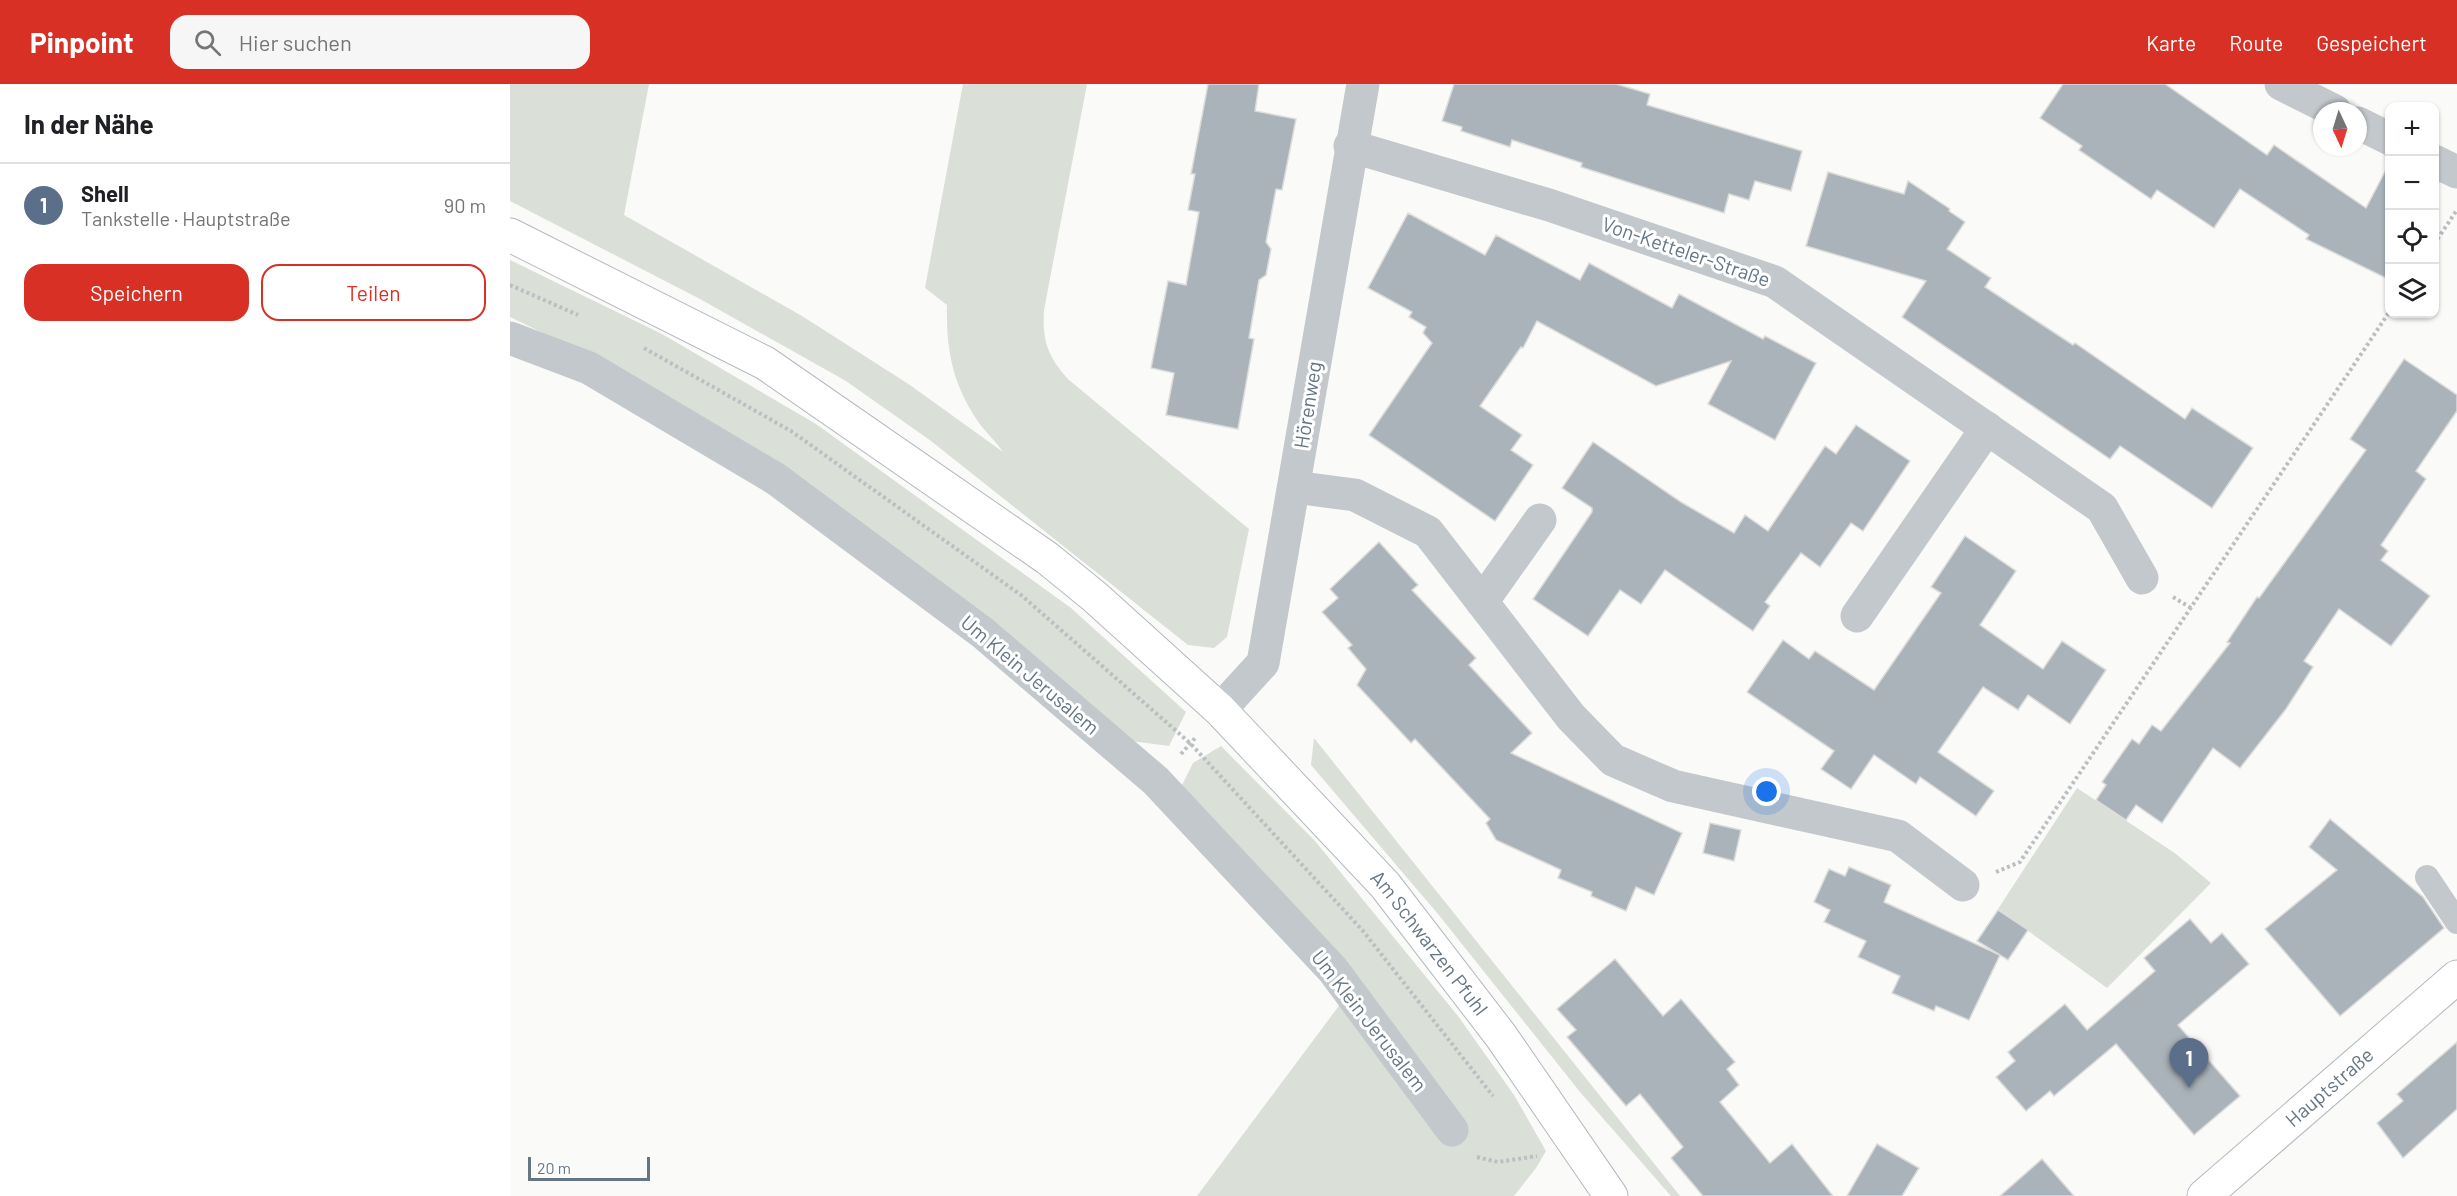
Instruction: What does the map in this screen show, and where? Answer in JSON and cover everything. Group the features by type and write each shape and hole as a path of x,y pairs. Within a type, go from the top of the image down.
{"main road":[{"name":"Am Schwarzen Pfuhl","path":"510,235 765,363 1047,558 1095,597 1220,710 1385,885 1501,1036 1611,1196"},
{"name":"Hauptstraße","path":"2204,1196 2457,977"}],"street":[{"name":"Hörenweg","path":"1220,710 1263,663 1350,146 1363,84"},
{"path":"2281,84 2317,102"},
{"path":"2367,128 2385,136"},
{"name":"Von-Ketteler-Straße","path":"1350,146 1549,205 1775,282 2102,508 2142,578"},
{"path":"2439,163 2457,172"},
{"name":"Um Klein Jerusalem","path":"510,338 588,368 776,479 983,633 1156,782 1333,970 1452,1130"},
{"path":"1857,616 1986,428"},
{"path":"1294,487 1355,495 1428,532 1571,717 1613,760 1673,786 1898,836 1963,885"},
{"path":"1482,602 1540,519"}],"lane":[{"path":"2427,877 2457,922"}],"path":[{"path":"2439,237 2457,210"},
{"path":"1963,885 2020,862 2385,318"},
{"path":"1156,782 1220,710"},
{"path":"1452,1130 1471,1153 1484,1160 1502,1162 1541,1156"}],"shaded area":[{"path":"510,84 649,84 624,215 802,316 910,385 1003,452 977,420 956,379 949,351 947,305 925,288 963,84 1087,84 1044,310 1045,340 1051,356 1069,380 1249,529 1227,637 1214,648 1188,645 931,441 846,381 700,299 510,201"},
{"path":"510,260 662,334 816,424 1071,608 1186,712 1169,746 1131,741 642,381 510,317"},
{"path":"1314,738 1680,1196 1671,1196 1580,1092 1438,914 1311,765"},
{"path":"1221,746 1315,841 1458,1016 1514,1095 1546,1151 1514,1196 1197,1196 1344,999 1181,787 1193,763"},
{"path":"2077,788 2176,854 2211,883 2107,988 1998,909"}],"building":[{"path":"1208,84 1259,84 1255,111 1296,119 1282,190 1276,189 1266,242 1271,249 1266,275 1259,280 1249,338 1254,339 1238,429 1166,415 1174,373 1151,368 1168,281 1186,285 1199,212 1188,210 1195,174 1191,174"},
{"path":"1454,84 1616,84 1650,94 1647,105 1802,151 1791,191 1755,181 1749,200 1729,194 1724,213 1581,167 1582,163 1512,140 1510,147 1461,131 1462,127 1442,121"},
{"path":"2063,84 2165,84 2267,155 2274,145 2366,208 2385,172 2385,278 2306,239 2309,235 2240,189 2214,228 2157,190 2151,199 2079,150 2082,146 2040,118"},
{"path":"1828,172 1904,194 1908,181 1965,222 1947,249 1991,278 1985,287 2073,345 2075,343 2185,419 2192,408 2253,448 2212,508 2120,446 2110,459 1902,317 1926,281 1806,246"},
{"path":"1408,213 1485,255 1496,235 1580,280 1589,263 1672,308 1679,294 1763,339 1765,336 1816,363 1775,440 1708,404 1731,361 1656,386 1537,321 1523,348 1521,347 1480,406 1522,435 1511,450 1533,465 1495,521 1369,435 1432,343 1423,333 1426,327 1409,317 1412,312 1368,288"},
{"path":"2404,359 2457,395 2457,411 2416,471 2426,479 2381,545 2388,551 2381,560 2430,596 2391,646 2339,609 2304,661 2313,667 2286,709 2240,768 2213,748 2162,823 2136,805 2126,820 2096,800 2106,785 2102,782 2132,739 2139,744 2152,725 2161,731 2230,643 2227,642 2257,597 2259,598 2366,450 2350,439"},
{"path":"1856,425 1910,461 1863,531 1851,523 1820,567 1801,553 1765,602 1770,606 1753,631 1665,570 1641,604 1620,590 1588,636 1533,599 1592,512 1592,508 1562,488 1593,442 1681,502 1734,533 1745,515 1768,531 1825,446 1836,454"},
{"path":"1965,536 2016,571 1980,625 2043,669 2062,641 2106,670 2070,724 2028,695 2018,710 1983,687 1938,752 1994,791 1976,816 1920,777 1916,784 1874,755 1851,789 1821,769 1834,751 1747,692 1783,640 1809,659 1815,651 1874,690 1941,593 1931,587"},
{"path":"1379,542 1418,585 1412,590 1476,658 1469,665 1532,733 1511,753 1682,833 1654,895 1636,887 1626,911 1591,896 1592,892 1558,878 1561,870 1496,840 1486,823 1490,819 1415,739 1411,743 1357,685 1366,669 1348,648 1352,645 1322,612 1338,598 1330,589"},
{"path":"2330,819 2423,897 2444,928 2340,1016 2265,929 2337,870 2309,847"},
{"path":"1710,823 1741,830 1734,861 1703,853"},
{"path":"1849,867 1891,885 1884,902 2000,955 1969,1020 1936,1006 1934,1011 1892,993 1900,976 1858,957 1866,941 1824,922 1830,910 1814,902 1829,869 1845,876"},
{"path":"1998,910 2028,930 2008,960 1977,941"},
{"path":"2190,919 2211,943 2222,933 2249,964 2178,1025 2240,1096 2194,1135 2116,1044 2054,1096 2050,1091 2026,1111 1996,1077 2015,1061 2008,1052 2065,1004 2087,1030 2155,971 2144,958"},
{"path":"1615,959 1663,1016 1681,999 1735,1062 1727,1069 1739,1085 1720,1102 1770,1163 1792,1144 1833,1196 1703,1196 1671,1158 1683,1147 1640,1094 1626,1106 1567,1037 1576,1030 1557,1009"},
{"path":"2457,1042 2457,1109 2403,1158 2377,1123 2403,1101 2397,1094"},
{"path":"1877,1144 1919,1168 1902,1196 1847,1196"},
{"path":"2042,1159 2074,1196 2000,1196"}],"place":[{"name":"Shell","path":"2189,1088"}]}
